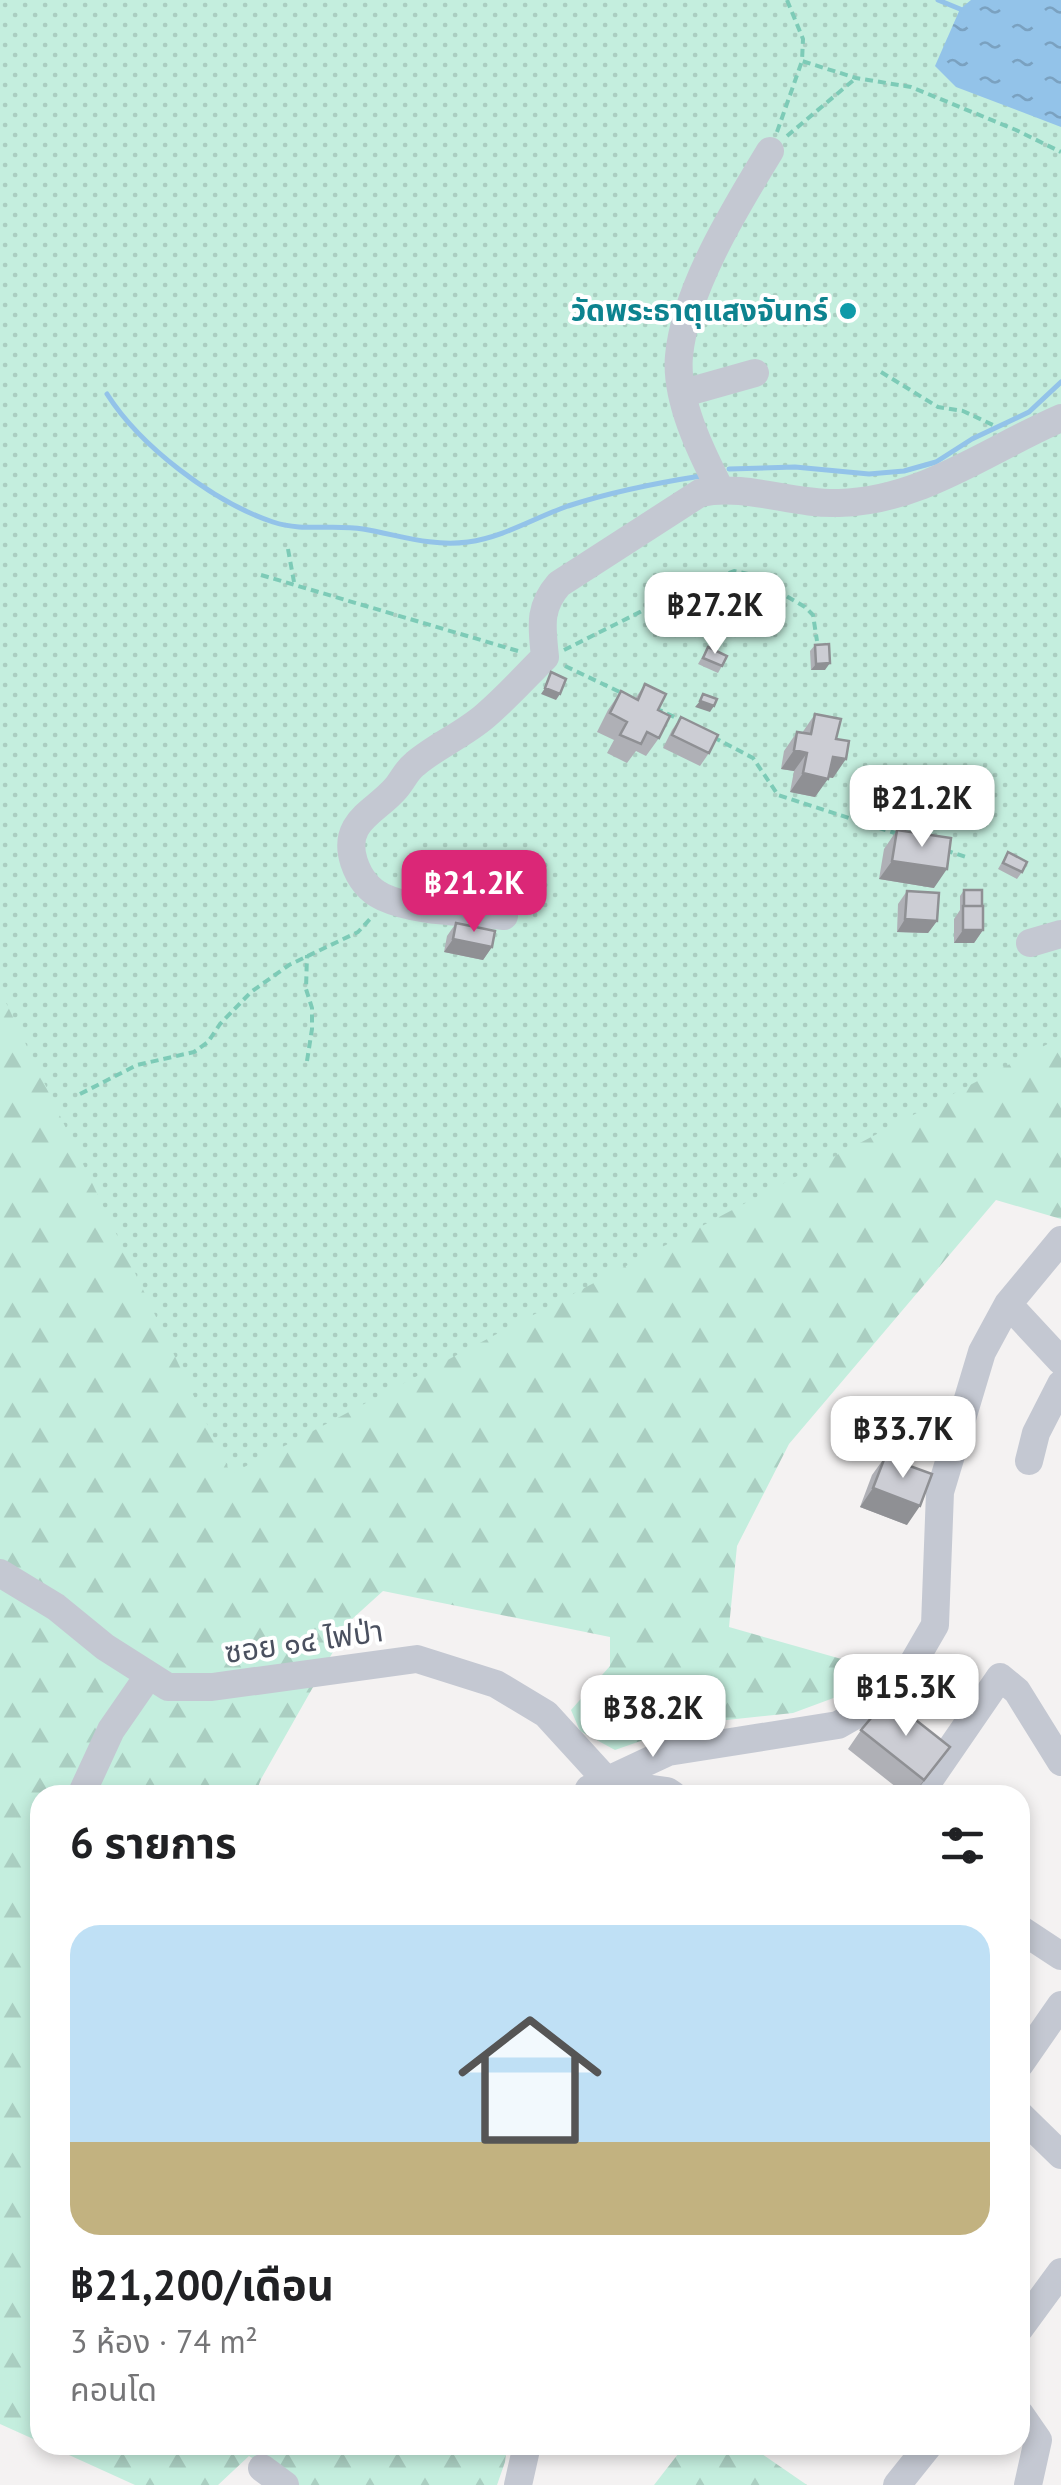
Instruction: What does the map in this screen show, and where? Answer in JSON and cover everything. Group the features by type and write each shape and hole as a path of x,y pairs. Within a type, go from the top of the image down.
{"street":[{"path":"720,489 696,440 678,357 692,302 726,226 770,150"},
{"path":"684,392 755,373"},
{"path":"504,916 385,898 374,892 358,872 352,855 357,825 367,811 396,788 418,760 484,717 545,656 541,617 545,600 559,584 700,493 720,489 835,504 888,499 932,484 1061,418"},
{"path":"1030,942 1061,934"},
{"path":"605,1785 668,1752 838,1725 887,1697 913,1664 935,1625 940,1492 982,1352 1008,1304 1061,1240"},
{"path":"1008,1304 1061,1361"},
{"path":"1030,1461 1036,1433 1061,1384"},
{"name":"ซอย ๑๔ ไฟป่า","path":"0,1572 168,1687 212,1687 417,1659 496,1684 546,1714 594,1785"},
{"path":"86,1785 111,1730 149,1675"},
{"path":"926,1785 1002,1677 1017,1691 1061,1762"},
{"path":"1030,1936 1061,1956"},
{"path":"1030,2050 1061,2005"},
{"path":"1030,2125 1061,2154"},
{"path":"1030,2314 1061,2272"},
{"path":"1028,2485 1038,2440 1030,2428"},
{"path":"518,2485 525,2455"},
{"path":"897,2485 921,2455"},
{"path":"262,2468 285,2485"}],"path":[{"path":"770,150 802,60 803,40 787,0"},
{"path":"802,60 856,78 911,87 1061,152"},
{"path":"770,150 856,78"},
{"path":"881,372 938,407 964,411 986,421"},
{"path":"288,550 294,582"},
{"path":"545,656 570,648 674,595 734,572 748,574 805,606 813,615 817,641"},
{"path":"262,575 492,645 545,656 632,698"},
{"path":"674,595 731,630"},
{"path":"650,706 685,722"},
{"path":"702,731 753,758 778,795 900,835"},
{"path":"934,846 969,858"},
{"path":"80,1094 126,1069 194,1052 208,1042 251,992 307,955 358,932 385,898"},
{"path":"306,1061 312,1029 312,1008 306,989 307,955"}],"green space":[{"path":"0,0 1061,0 1061,1219 996,1200 789,1444 737,1546 729,1627 852,1662 847,1693 793,1713 689,1724 615,1750 580,1731 571,1710 610,1666 610,1637 383,1591 351,1620 259,1785 30,1785 30,2438 0,2424"},
{"path":"0,0 1061,0 1061,1037 231,1474 0,990"},
{"path":"69,2455 506,2455 497,2485 294,2485 249,2456 218,2485 135,2485"},
{"path":"677,2455 764,2455 807,2485 654,2485"}],"water":[{"path":"971,0 1061,0 1061,127 956,87 935,66 960,9"}],"building":[{"path":"829,644 830,663 816,664 815,645"},
{"path":"708,647 727,656 722,666 703,658"},
{"path":"551,672 566,679 560,694 545,688"},
{"path":"645,684 666,694 658,710 670,716 659,738 647,732 641,744 620,735 627,722 610,713 621,691 638,700"},
{"path":"703,694 717,699 714,706 700,701"},
{"path":"815,714 841,719 836,739 849,741 846,759 833,757 828,779 803,773 807,753 794,750 797,732 811,734"},
{"path":"681,717 718,735 709,753 672,735"},
{"path":"897,830 951,838 947,869 892,861"},
{"path":"1008,852 1027,862 1022,872 1003,863"},
{"path":"964,890 982,890 982,906 964,906"},
{"path":"907,891 939,893 937,921 905,919"},
{"path":"963,906 983,906 983,930 963,930"},
{"path":"456,923 495,931 492,947 453,939"},
{"path":"885,1457 932,1474 920,1506 873,1488"},
{"path":"888,1698 950,1747 924,1780 861,1730"}],"waterway":[{"path":"938,0 960,9"},
{"path":"729,469 795,467 869,474 904,471 936,462 972,439 1029,412 1061,382"},
{"path":"107,394 138,433 180,470 250,513 295,527 352,528 428,542 468,542 506,532 584,501 701,476"}],"place":[{"name":"วัดพระธาตุแสงจันทร์","path":"848,311"}]}
